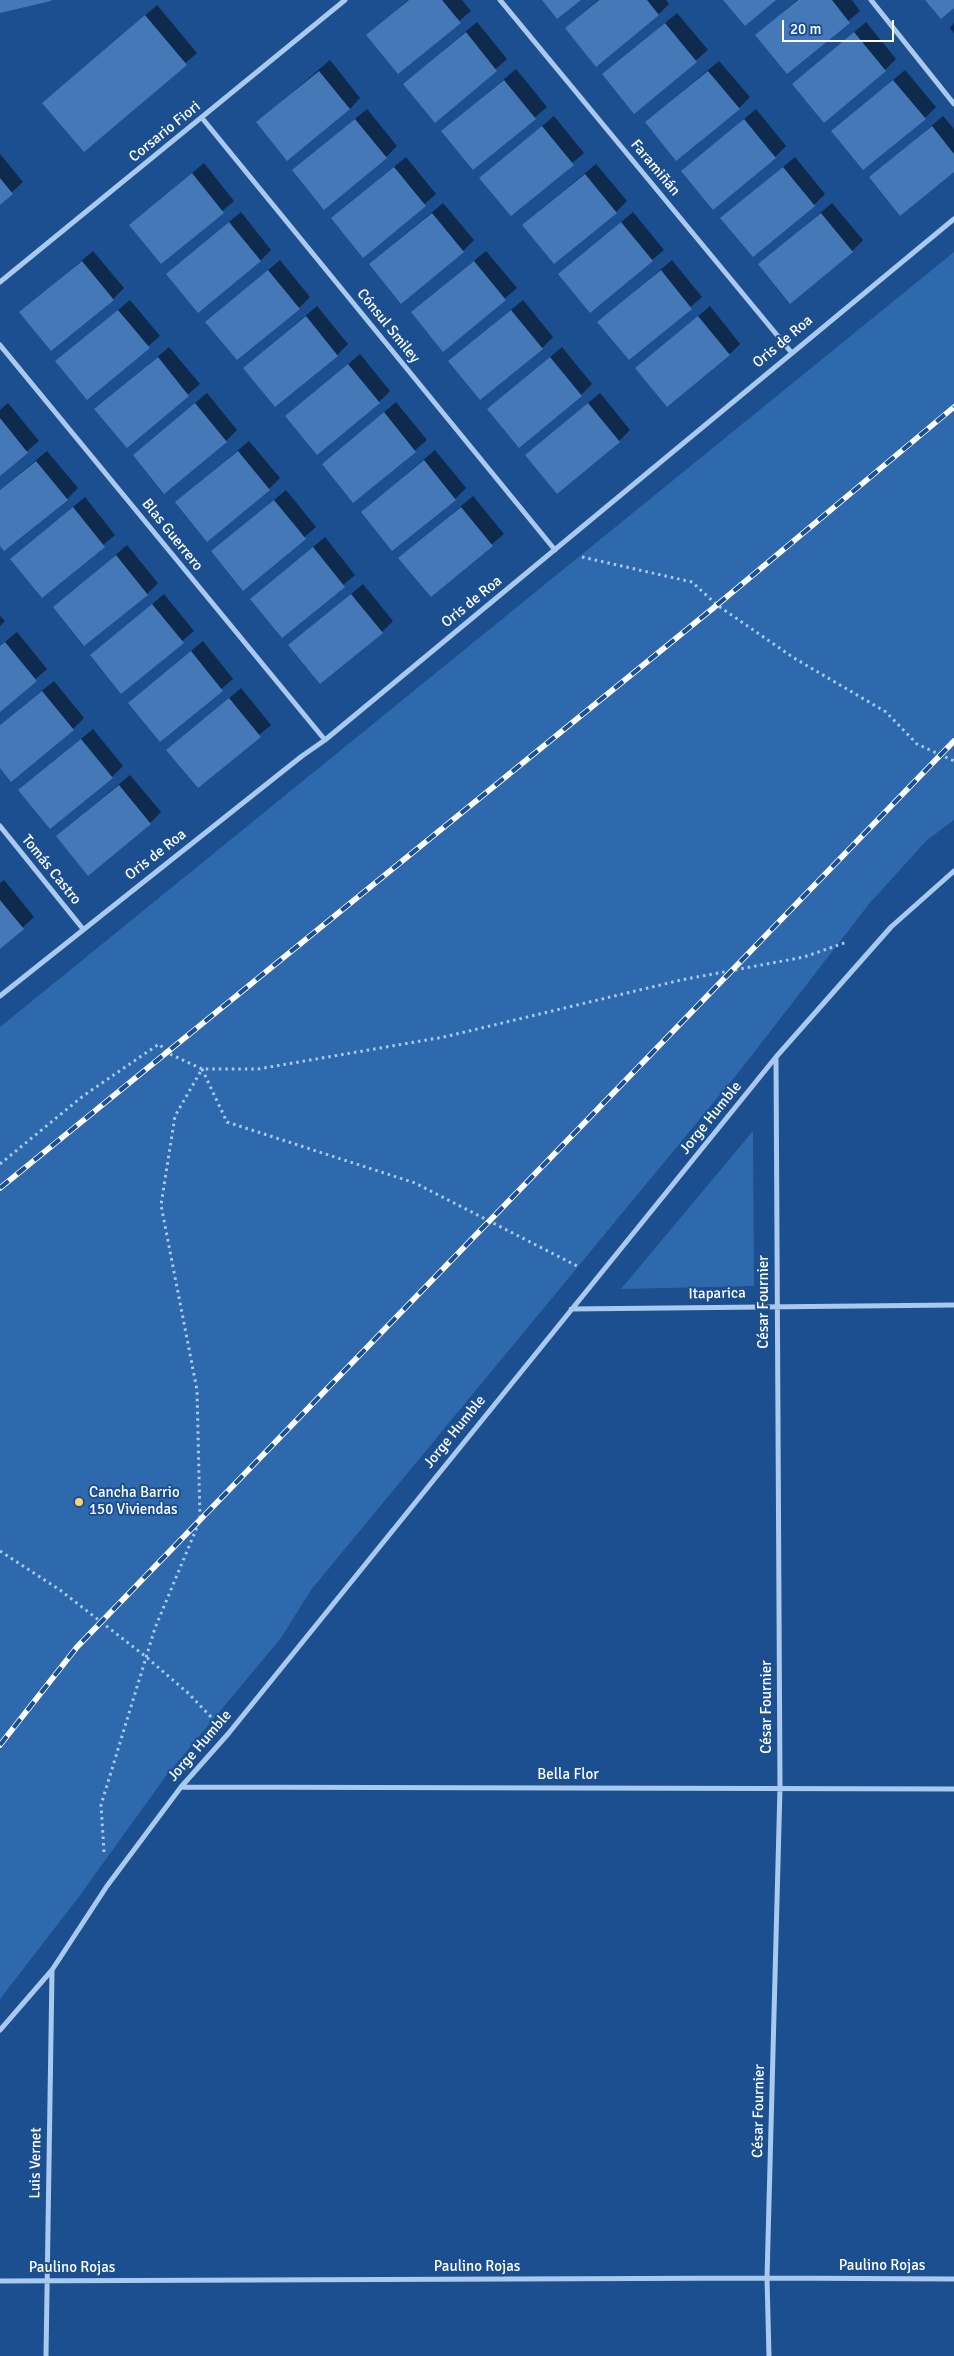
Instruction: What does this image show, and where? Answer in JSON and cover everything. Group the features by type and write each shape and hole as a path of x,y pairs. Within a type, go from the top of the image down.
{"street":[{"name":"Corsario Fiori","path":"0,282 345,0"},
{"name":"Faramiñán","path":"500,0 791,352"},
{"path":"871,0 954,104"},
{"name":"Cónsul Smiley","path":"202,118 554,550"},
{"name":"Oris de Roa","path":"0,996 302,756 325,740 954,218"},
{"name":"Blas Guerrero","path":"0,345 325,740"},
{"name":"Tomás Castro","path":"0,826 83,929"},
{"name":"Jorge Humble","path":"0,2030 52,1970 107,1886 181,1787 228,1734 776,1057 890,927 954,871"},
{"name":"César Fournier","path":"769,2356 767,2278 780,1788 776,1057"},
{"name":"Itaparica","path":"571,1309 954,1305"},
{"name":"Bella Flor","path":"181,1787 954,1789"},
{"name":"Luis Vernet","path":"46,2356 52,1970"},
{"name":"Paulino Rojas","path":"0,2281 954,2279"}],"path":[{"path":"554,550 692,582 717,605 794,658 886,712 917,744 954,761"},
{"path":"0,1164 83,1096 158,1044 168,1053 202,1069 258,1069 444,1037 681,980 804,957 890,927"},
{"path":"202,1069 227,1122 415,1183 597,1277"},
{"path":"107,1886 101,1805 145,1656 200,1520 197,1390 161,1205 175,1116 202,1069"},
{"path":"0,1551 60,1590 145,1656 188,1693 228,1734"}],"shaded area":[{"path":"954,252 954,820 927,840 869,904 742,1068 311,1590 281,1638 166,1776 78,1898 0,1999 0,1027"},
{"path":"753,1131 754,1286 621,1289"}],"building":[{"path":"0,0 51,0 51,1 0,13"},
{"path":"409,0 442,0 461,23 398,74 366,35"},
{"path":"542,0 581,0 557,19"},
{"path":"599,0 647,0 659,15 596,67 565,28"},
{"path":"723,0 776,0 745,26"},
{"path":"798,0 832,0 850,23 787,74 755,35"},
{"path":"925,0 954,0 954,8 941,19"},
{"path":"145,15 187,65 84,152 42,103"},
{"path":"665,23 697,62 634,114 602,74"},
{"path":"466,32 497,71 435,123 403,84"},
{"path":"854,32 886,71 824,123 792,84"},
{"path":"319,71 350,109 287,161 256,122"},
{"path":"708,71 740,109 676,161 645,122"},
{"path":"504,80 536,119 473,170 441,131"},
{"path":"893,80 926,119 863,170 831,131"},
{"path":"355,119 387,158 324,210 292,170"},
{"path":"744,119 776,158 713,210 681,171"},
{"path":"542,126 574,165 511,216 479,178"},
{"path":"932,126 954,154 954,172 900,216 869,177"},
{"path":"394,167 426,206 363,258 331,218"},
{"path":"783,167 815,206 753,257 720,218"},
{"path":"192,173 224,213 161,264 129,225"},
{"path":"585,174 617,213 554,264 522,225"},
{"path":"0,178 13,194 0,205"},
{"path":"432,213 464,252 401,304 369,264"},
{"path":"821,213 853,252 790,304 758,264"},
{"path":"229,222 261,261 198,313 166,274"},
{"path":"621,222 653,261 590,313 558,274"},
{"path":"82,261 114,300 51,351 19,312"},
{"path":"474,261 506,300 443,352 411,312"},
{"path":"268,270 300,309 237,360 205,322"},
{"path":"661,270 692,309 629,360 597,322"},
{"path":"118,310 150,348 87,400 55,361"},
{"path":"511,310 543,349 480,400 448,361"},
{"path":"306,316 338,356 275,407 243,368"},
{"path":"698,316 730,355 667,407 635,368"},
{"path":"158,357 189,396 127,448 94,409"},
{"path":"550,357 582,396 519,448 487,409"},
{"path":"348,364 380,403 317,455 285,416"},
{"path":"195,403 227,442 164,494 133,455"},
{"path":"588,403 620,442 557,494 525,455"},
{"path":"384,412 416,452 353,503 322,464"},
{"path":"0,418 28,453 0,476"},
{"path":"238,451 270,490 207,542 175,502"},
{"path":"424,460 456,500 392,551 361,512"},
{"path":"36,461 68,500 4,551 0,546 0,490"},
{"path":"274,500 306,539 243,591 211,551"},
{"path":"73,507 105,547 42,598 10,559"},
{"path":"461,507 493,546 431,597 398,558"},
{"path":"313,547 345,587 282,638 250,599"},
{"path":"116,555 148,595 84,646 53,607"},
{"path":"351,594 383,633 320,684 288,645"},
{"path":"152,604 184,643 121,694 90,655"},
{"path":"5,642 37,681 0,712 0,646"},
{"path":"191,651 223,691 160,742 128,703"},
{"path":"42,691 74,730 11,782 0,768 0,725"},
{"path":"229,698 261,737 198,788 166,750"},
{"path":"81,739 113,778 50,829 18,790"},
{"path":"119,785 151,824 88,876 56,836"},
{"path":"0,900 24,929 0,949"}],"railway":[{"path":"0,1188 717,605 954,407"},
{"path":"0,1745 77,1647 954,741"}],"place":[{"name":"Cancha Barrio 150 Viviendas","path":"79,1502"}]}
